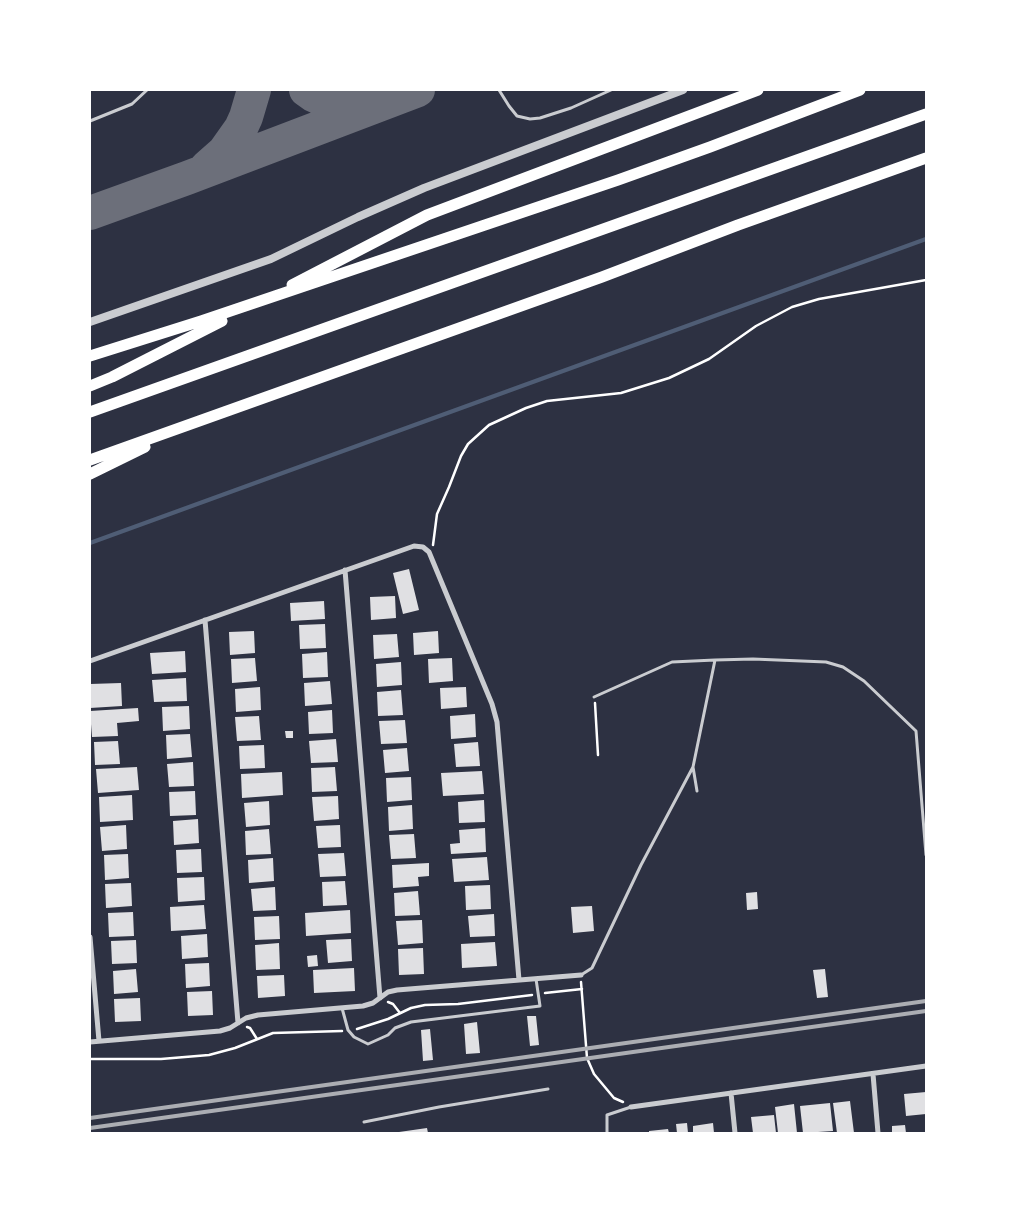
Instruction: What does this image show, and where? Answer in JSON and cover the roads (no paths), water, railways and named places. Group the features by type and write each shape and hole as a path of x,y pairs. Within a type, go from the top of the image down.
{"highway":[{"path":"90,386 112,377 426,215 758,90"},
{"path":"90,356 202,321 710,147 860,90"},
{"path":"90,412 926,114"},
{"path":"90,460 602,277 738,225 926,158"},
{"path":"90,364 202,321"},
{"path":"90,474 197,422"}],"street":[{"path":"90,322 272,259 358,217 424,188 683,90"},
{"path":"90,661 414,546 423,547 429,552 492,704 497,722 519,980"},
{"path":"345,570 380,998"},
{"path":"205,620 238,1023"},
{"path":"90,937 99,1041"},
{"path":"90,1042 220,1030 230,1028 246,1018 258,1015 363,1006 373,1003 388,992 397,990 581,975"},
{"path":"631,1107 926,1066"},
{"path":"873,1074 878,1133"},
{"path":"731,1094 735,1133"}],"lane":[{"path":"90,121 125,108 147,90"},
{"path":"499,90 517,116 530,119 540,118 571,108 612,90"},
{"path":"594,696 672,662 753,659 826,662 843,667 864,681 916,731 926,855"},
{"path":"581,975 592,968 641,865 693,767 715,660"},
{"path":"693,767 697,791"},
{"path":"342,1008 348,1030 354,1037 368,1044 388,1035 395,1028 411,1022 540,1006 536,978"},
{"path":"364,1122 439,1107 548,1089"},
{"path":"607,1133 607,1115 631,1107"}],"waterway":[{"path":"90,543 926,239"}],"railway":[{"path":"90,1118 926,1001"},
{"path":"90,1128 926,1011"}]}
